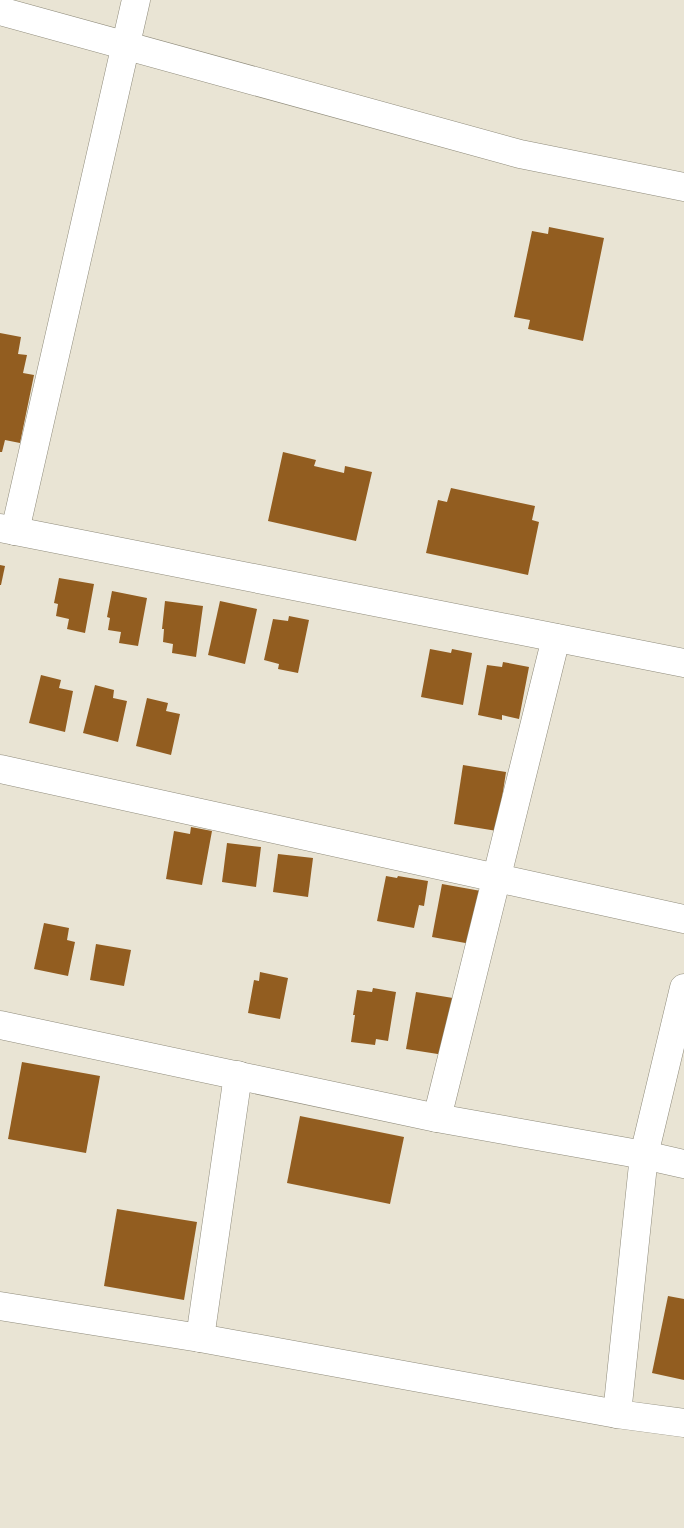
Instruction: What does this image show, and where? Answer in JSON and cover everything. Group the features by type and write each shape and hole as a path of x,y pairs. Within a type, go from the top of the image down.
{"street":[{"path":"136,0 8,530 684,663"},
{"path":"0,11 520,154 684,187"},
{"path":"437,1118 556,638"},
{"path":"0,769 684,919"},
{"path":"617,1414 644,1155 684,988"},
{"path":"0,1025 437,1118 644,1155 684,1164"},
{"path":"200,1338 238,1076"},
{"path":"0,1306 200,1338 617,1414 684,1423"}],"building":[{"path":"549,227 604,238 583,341 528,329 530,320 514,317 532,231 548,234"},
{"path":"0,333 21,337 18,354 27,355 23,373 34,375 20,443 5,440 2,452 0,452"},
{"path":"283,452 316,460 314,466 344,473 345,466 372,472 356,541 268,521"},
{"path":"451,488 535,506 532,520 539,522 528,575 426,553 438,500 447,502"},
{"path":"0,565 5,566 1,585 0,585"},
{"path":"59,578 94,584 85,633 67,629 69,619 56,616 58,604 54,603"},
{"path":"112,591 147,598 138,646 119,643 121,632 108,630 110,618 107,617"},
{"path":"165,601 203,606 196,657 172,653 173,644 163,642 164,629 162,629"},
{"path":"220,601 257,609 245,664 208,655"},
{"path":"289,616 309,620 298,673 278,669 279,664 264,660 273,619 288,621"},
{"path":"430,649 451,653 452,649 472,653 463,705 421,697"},
{"path":"503,662 529,667 519,719 502,715 502,720 478,715 487,665 502,667"},
{"path":"41,675 61,680 59,688 73,691 65,732 29,723"},
{"path":"95,685 114,690 113,698 127,701 118,742 83,733"},
{"path":"147,698 168,703 166,711 180,714 171,755 136,746"},
{"path":"463,765 506,772 497,831 454,824"},
{"path":"191,827 212,831 202,885 166,879 174,831 190,834"},
{"path":"227,843 261,847 256,887 222,882"},
{"path":"278,854 313,858 308,897 273,892"},
{"path":"386,876 428,881 424,906 419,905 414,928 377,921"},
{"path":"442,884 481,891 471,944 432,937"},
{"path":"44,923 69,928 67,940 75,942 68,976 34,969"},
{"path":"96,944 131,950 124,986 90,980"},
{"path":"260,972 288,978 280,1019 248,1013 254,980 259,981"},
{"path":"373,988 396,992 388,1041 376,1039 375,1045 351,1042 357,990 372,992"},
{"path":"416,992 453,998 444,1055 406,1049"},
{"path":"22,1062 100,1076 86,1153 8,1139"},
{"path":"300,1116 404,1137 390,1204 287,1183"},
{"path":"117,1209 197,1222 184,1300 104,1286"},
{"path":"668,1296 684,1299 684,1380 652,1373"}]}
